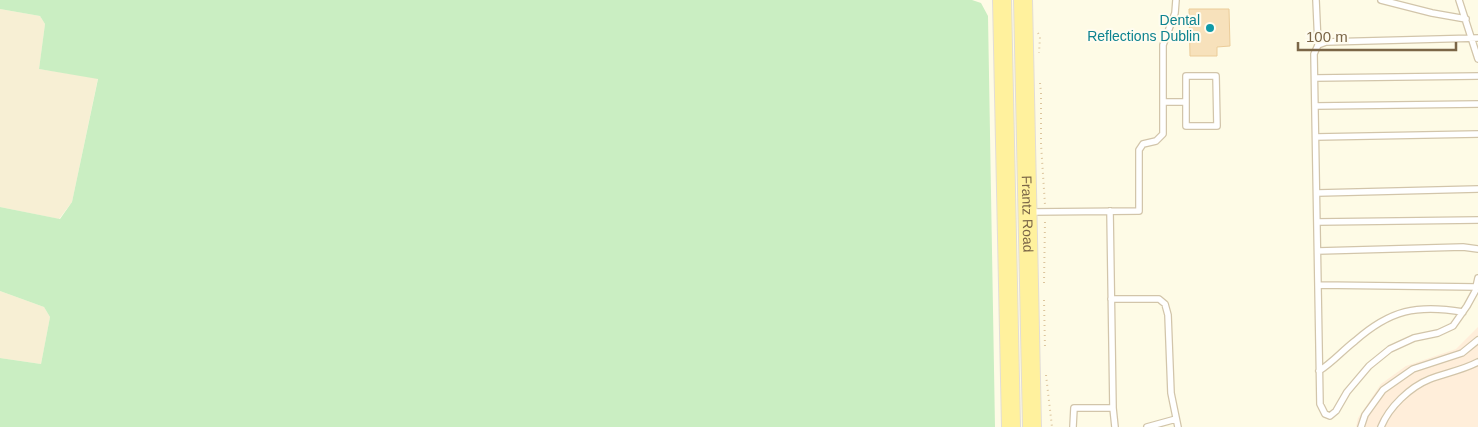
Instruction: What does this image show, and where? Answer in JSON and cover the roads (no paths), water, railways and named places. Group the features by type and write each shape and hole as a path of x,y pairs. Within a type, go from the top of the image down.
{"main road":[{"name":"Frantz Road","path":"1002,0 1011,427"},
{"name":"Frantz Road","path":"1023,0 1032,427"}],"lane":[{"path":"1027,212 1139,211 1139,150 1142,144 1156,140 1163,134 1163,45 1175,13 1176,0"},
{"path":"1316,0 1318,45 1314,54 1318,193 1319,371 1320,404 1325,414 1330,416 1336,411 1347,392 1369,366 1390,349 1414,338 1438,333 1453,326 1477,286 1478,278"},
{"path":"1381,0 1432,13 1466,19"},
{"path":"1459,0 1475,39 1478,59"},
{"path":"1318,45 1326,42 1475,39"},
{"path":"1186,76 1216,76 1217,126 1186,126 1186,102 1186,76"},
{"path":"1315,78 1478,76"},
{"path":"1163,102 1186,102"},
{"path":"1316,106 1478,104"},
{"path":"1316,137 1478,134"},
{"path":"1318,193 1478,190"},
{"path":"1110,211 1113,408 1115,427"},
{"path":"1318,222 1478,220"},
{"path":"1318,251 1478,249"},
{"path":"1318,285 1477,286"},
{"path":"1111,299 1159,299 1165,304 1168,315 1171,393 1178,427"},
{"path":"1319,371 1333,362 1354,341 1371,328 1405,312 1422,308 1438,308 1463,312"},
{"path":"1361,427 1365,415 1383,390 1413,369 1462,354 1478,340"},
{"path":"1381,427 1385,417 1403,396 1429,380 1467,368 1478,362"},
{"path":"1073,427 1074,408 1113,408"},
{"path":"1147,427 1176,419"}],"place":[{"name":"Dental Reflections Dublin","path":"1210,28"}]}
